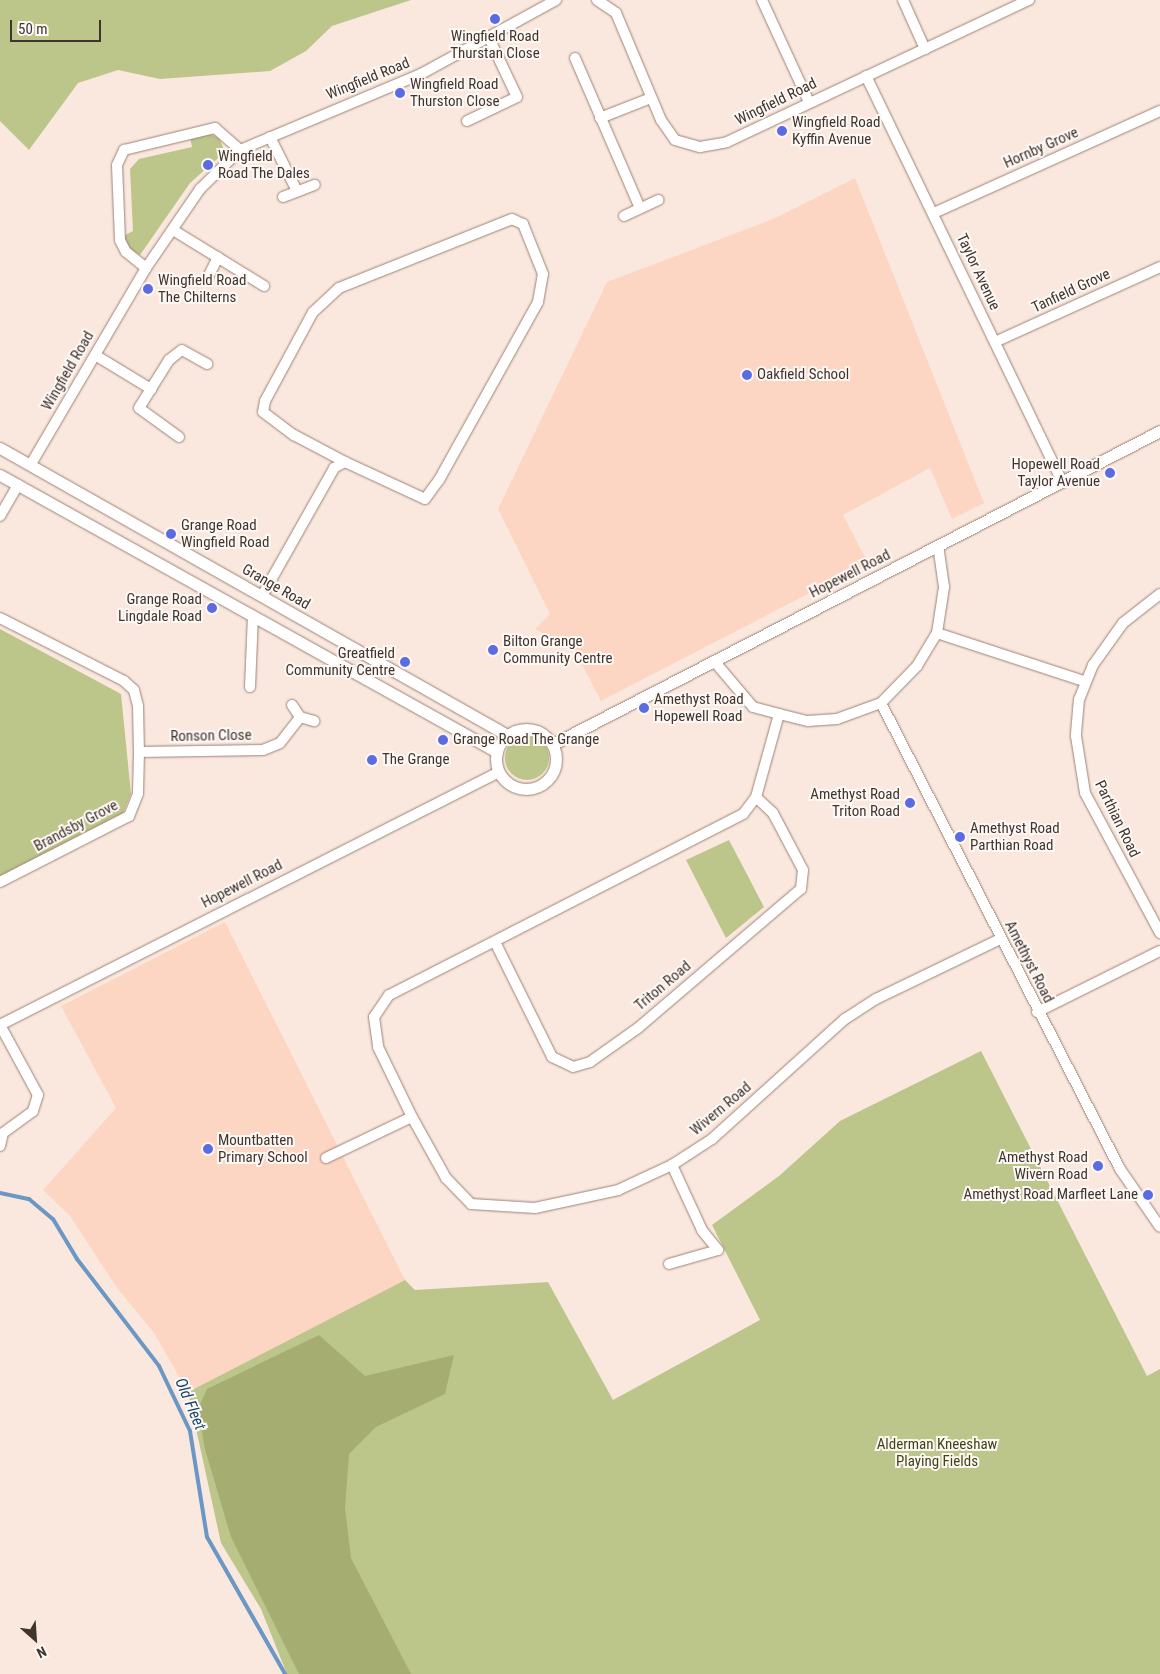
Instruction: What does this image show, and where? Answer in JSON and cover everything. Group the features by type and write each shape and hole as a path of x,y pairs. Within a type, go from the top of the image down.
{"street":[{"name":"Wingfield Road","path":"31,464 146,268 200,189 240,150 490,40 556,0"},
{"name":"Wingfield Road","path":"602,0 616,13 651,98 675,140 700,147 727,142 1029,0"},
{"path":"762,0 809,102"},
{"path":"903,0 925,49"},
{"path":"467,121 517,98 490,40"},
{"path":"575,58 640,208"},
{"name":"Taylor Avenue","path":"866,76 934,213 1062,481"},
{"path":"600,118 651,98"},
{"name":"Hornby Grove","path":"934,213 1160,111"},
{"path":"146,268 126,252 120,240 117,165 124,150 215,128 240,150"},
{"path":"270,137 297,191"},
{"path":"283,197 315,185"},
{"path":"624,216 658,200"},
{"path":"512,218 523,224 543,274 538,302 439,480 424,499 345,462 294,435 263,412 265,401 313,312 339,288 512,218"},
{"path":"173,230 264,286"},
{"path":"209,275 218,257"},
{"name":"Tanfield Grove","path":"995,342 1160,266"},
{"path":"179,437 139,408 169,360 182,350 207,364"},
{"path":"95,355 151,388"},
{"name":"Hopewell Road","path":"554,744 1160,431"},
{"name":"Grange Road","path":"0,448 507,735"},
{"path":"250,687 253,616 262,596 334,468 345,462"},
{"path":"0,475 496,752"},
{"path":"0,516 18,485"},
{"path":"714,660 753,707 779,714 808,721 837,720 882,703 917,666 937,633 944,587 938,545"},
{"name":"Parthian Road","path":"1160,594 1123,623 1084,682 1076,752 1085,793 1160,933"},
{"name":"Brandsby Grove","path":"0,618 124,681 134,690 138,706 139,752 138,794 129,816 0,882"},
{"path":"937,633 1084,682"},
{"name":"Amethyst Road","path":"882,703 1037,1012 1120,1169 1160,1227"},
{"path":"292,705 300,717 314,721"},
{"name":"Wivern Road","path":"779,714 756,797 743,814 389,995 374,1017 378,1047 412,1117 446,1178 471,1204 535,1208 618,1190 672,1165 712,1139 845,1019 876,999 1000,939"},
{"name":"Ronson Close","path":"139,752 263,750 280,743 300,717"},
{"path":"532,729 554,744 554,772 540,786 522,789 499,772 496,752 507,735 532,729"},
{"name":"Hopewell Road","path":"0,1025 499,772"},
{"name":"Triton Road","path":"495,942 552,1057 573,1067 590,1062 638,1028 801,889 802,870 774,813 756,797"},
{"path":"1037,1012 1160,951"},
{"path":"0,1025 38,1096 33,1111 2,1133 0,1146"},
{"path":"326,1158 412,1117"},
{"path":"669,1264 718,1250 702,1230 672,1165"}],"shaded area":[{"name":"Oakfield School","path":"855,178 984,503 952,519 930,468 843,515 868,563 601,701 575,651 535,629 550,614 498,509 607,282 773,219"},
{"name":"Mountbatten Primary School","path":"225,922 405,1280 188,1392 154,1333 117,1288 70,1216 43,1190 116,1108 61,1006"}],"green space":[{"path":"0,0 411,0 332,26 306,51 270,71 160,79 118,70 78,83 29,150 0,121"},
{"path":"208,133 219,138 225,152 190,183 140,255 129,248 123,236 133,231 130,169 139,159 192,147 190,137"},
{"path":"0,629 121,694 131,794 123,813 0,878"},
{"path":"531,736 543,742 548,749 548,767 543,774 536,779 523,780 511,774 506,767 505,754 511,742 518,737"},
{"path":"729,840 764,907 726,938 686,860"},
{"name":"Alderman Kneeshaw Playing Fields","path":"981,1051 1147,1376 1160,1369 1160,1674 287,1674 261,1609 221,1543 188,1392 405,1280 415,1290 548,1282 613,1400 760,1320 712,1225 779,1176 840,1121"},
{"path":"319,1335 365,1376 454,1355 445,1394 376,1427 349,1454 345,1508 351,1558 411,1674 299,1674 231,1537 205,1449 198,1409 207,1389"}],"waterway":[{"name":"Old Fleet","path":"0,1193 29,1199 53,1219 77,1259 159,1366 190,1431 207,1537 285,1674"}],"place":[{"name":"Wingfield Road Thurstan Close","path":"495,19"},
{"name":"Wingfield Road Thurston Close","path":"400,93"},
{"name":"Wingfield Road Kyffin Avenue","path":"782,131"},
{"name":"Wingfield Road The Dales","path":"208,165"},
{"name":"Wingfield Road The Chilterns","path":"148,289"},
{"name":"Oakfield School","path":"747,375"},
{"name":"Hopewell Road Taylor Avenue","path":"1110,473"},
{"name":"Grange Road Wingfield Road","path":"171,534"},
{"name":"Grange Road Lingdale Road","path":"212,608"},
{"name":"Bilton Grange Community Centre","path":"493,650"},
{"name":"Greatfield Community Centre","path":"405,662"},
{"name":"Amethyst Road Hopewell Road","path":"644,708"},
{"name":"Grange Road The Grange","path":"443,740"},
{"name":"The Grange","path":"372,760"},
{"name":"Amethyst Road Triton Road","path":"910,803"},
{"name":"Amethyst Road Parthian Road","path":"960,837"},
{"name":"Mountbatten Primary School","path":"208,1149"},
{"name":"Amethyst Road Wivern Road","path":"1098,1166"},
{"name":"Amethyst Road Marfleet Lane","path":"1148,1195"}]}
